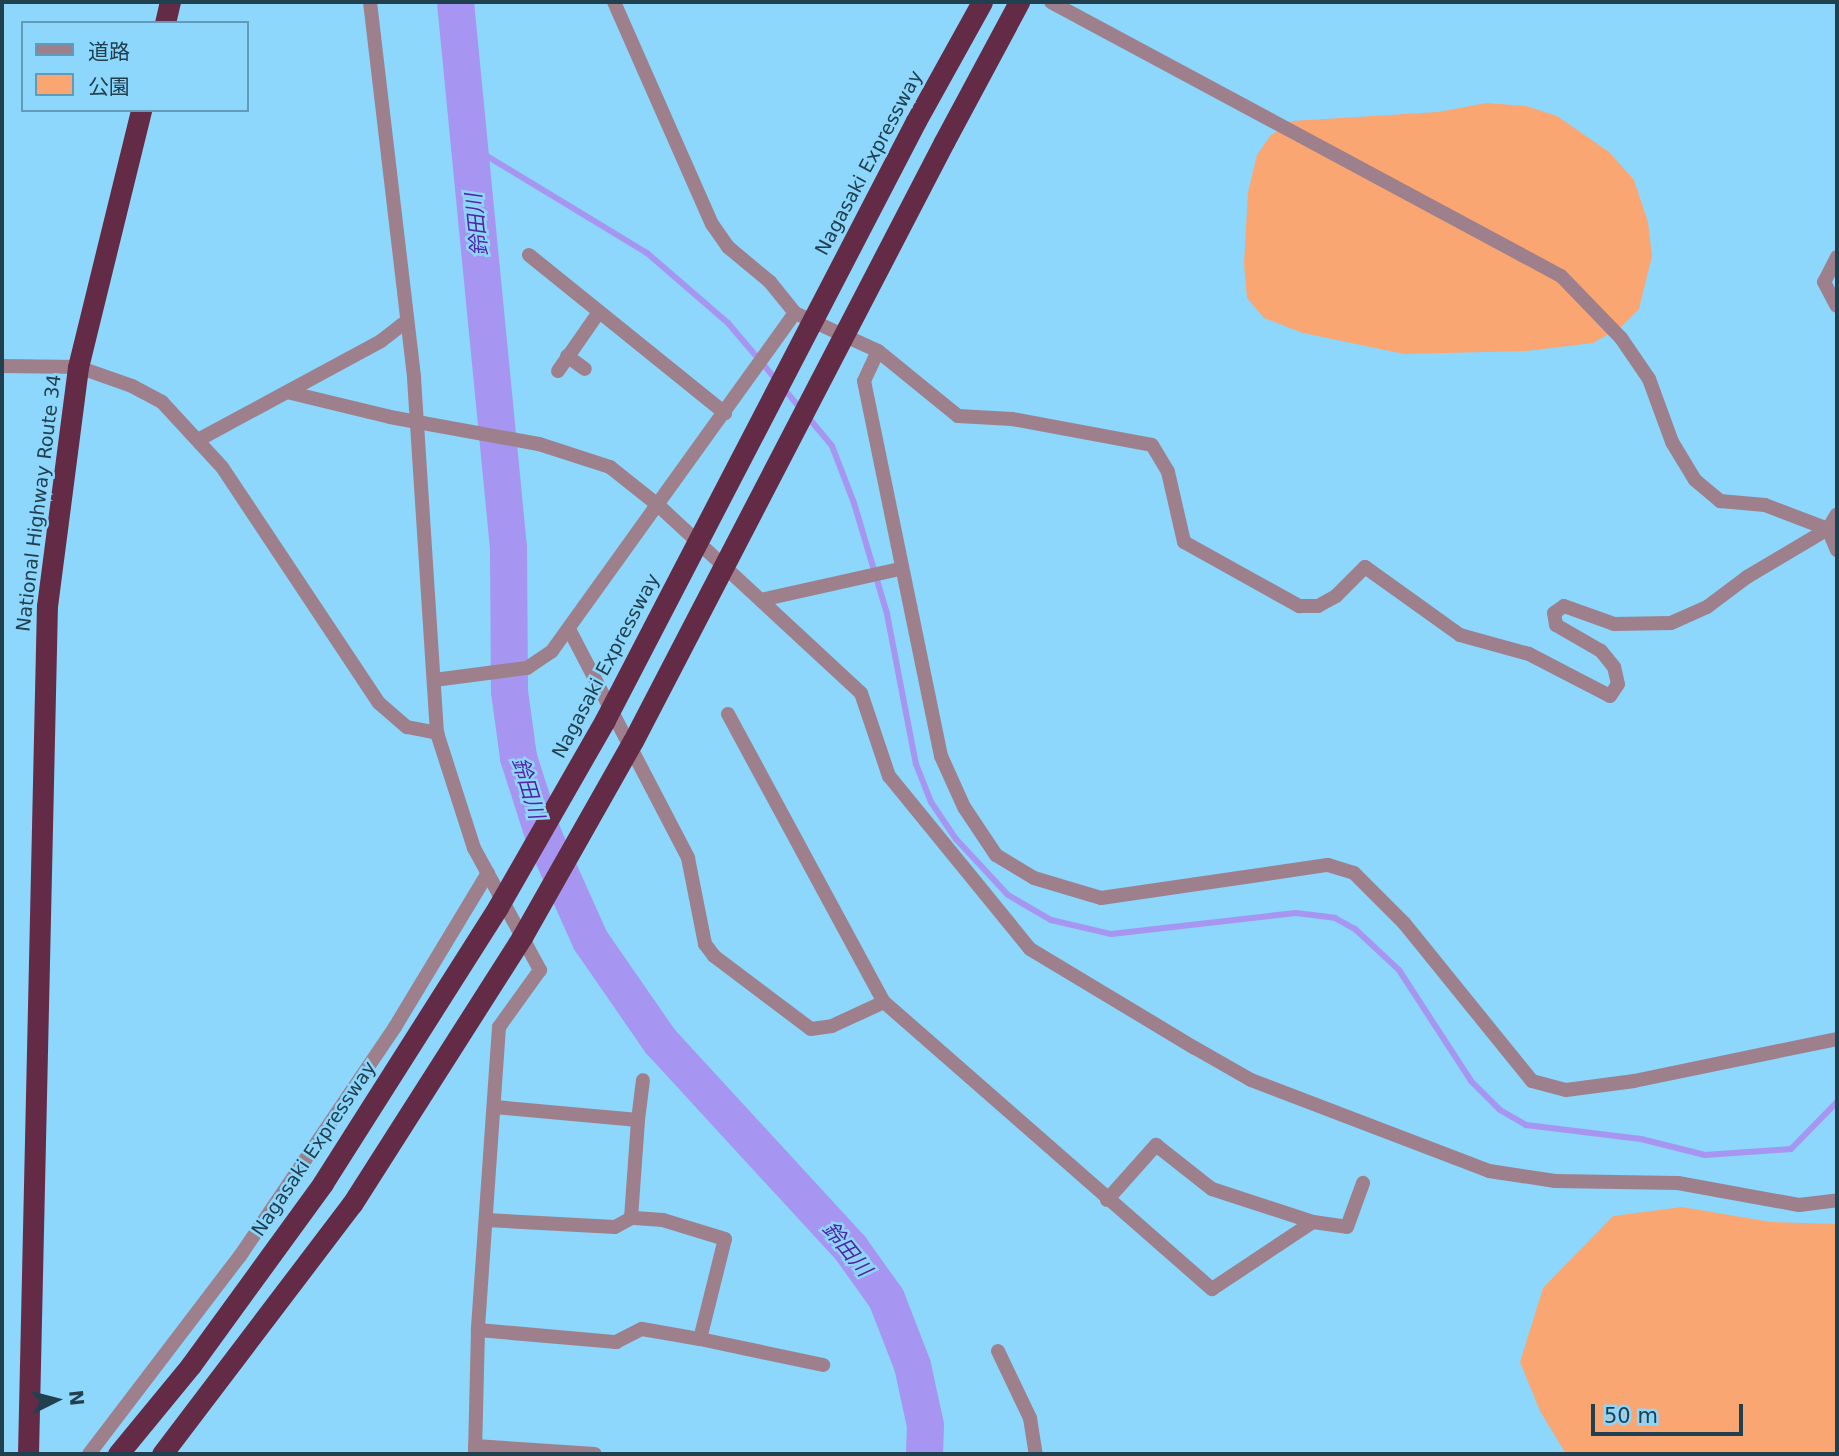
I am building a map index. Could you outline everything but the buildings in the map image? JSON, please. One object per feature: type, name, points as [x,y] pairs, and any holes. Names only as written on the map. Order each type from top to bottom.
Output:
[{"type":"highway","points":[[165,21],[170,2]]},
{"type":"highway","name":"Nagasaki Expressway","points":[[118,1454],[191,1365],[323,1183],[498,907],[611,707],[916,121],[982,2]]},
{"type":"highway","points":[[162,1454],[352,1204],[522,937],[633,741],[1019,2]]},
{"type":"highway","name":"National Highway Route 34","points":[[28,1454],[47,606],[78,368],[141,112]]},
{"type":"street","points":[[370,2],[407,321],[437,733],[474,848],[540,970],[499,1027],[478,1330],[475,1450],[595,1454]]},
{"type":"street","points":[[614,2],[712,224],[728,247],[770,282],[795,313],[878,351],[958,416],[1013,419],[1152,445],[1168,472],[1184,542],[1299,606],[1318,606],[1336,596],[1365,567],[1460,635],[1530,653],[1610,696],[1618,684],[1614,667],[1601,651],[1556,625],[1554,613],[1564,606],[1614,624],[1671,623],[1707,607],[1747,576],[1828,529],[1837,514]]},
{"type":"street","points":[[1051,2],[1561,276],[1621,338],[1649,379],[1672,442],[1695,480],[1720,501],[1765,505],[1828,529],[1837,550]]},
{"type":"street","points":[[529,255],[724,413]]},
{"type":"street","points":[[1837,257],[1824,282],[1837,306]]},
{"type":"street","points":[[558,371],[599,312]]},
{"type":"street","points":[[434,680],[527,668],[540,662],[570,631],[795,313]]},
{"type":"street","points":[[198,440],[381,341],[407,321]]},
{"type":"street","points":[[878,351],[864,381],[894,570],[941,756],[964,807],[996,855],[1034,878],[1101,898],[1328,865],[1354,873],[1404,923],[1532,1081],[1566,1090],[1634,1082],[1837,1039]]},
{"type":"street","points":[[567,356],[585,369]]},
{"type":"street","points":[[2,366],[78,368],[132,386],[162,402],[198,440],[288,561],[379,704],[407,727],[437,733]]},
{"type":"street","points":[[287,392],[390,417],[539,444],[610,467],[659,506],[861,693],[889,776],[1030,949],[1251,1080],[1489,1171],[1555,1181],[1678,1183],[1799,1205],[1837,1200]]},
{"type":"street","points":[[761,600],[894,570]]},
{"type":"street","points":[[570,631],[688,858],[705,944],[714,956],[811,1029],[832,1026],[884,1002]]},
{"type":"street","points":[[728,714],[884,1002],[1107,1200],[1212,1289],[1314,1222]]},
{"type":"street","points":[[89,1454],[247,1245],[396,1027],[488,873]]},
{"type":"street","points":[[631,1217],[643,1080]]},
{"type":"street","points":[[495,1107],[639,1120]]},
{"type":"street","points":[[1107,1200],[1156,1146],[1212,1189],[1314,1222],[1347,1227],[1363,1183]]},
{"type":"street","points":[[486,1220],[615,1227],[631,1217],[663,1220],[725,1239],[699,1339]]},
{"type":"street","points":[[478,1330],[616,1342],[642,1329],[823,1365]]},
{"type":"street","points":[[998,1351],[1030,1418],[1036,1454]]},
{"type":"green space","points":[[1486,103],[1526,106],[1557,116],[1609,152],[1634,180],[1648,222],[1652,256],[1639,309],[1621,327],[1593,343],[1526,351],[1404,354],[1303,333],[1264,318],[1247,298],[1244,264],[1248,192],[1257,155],[1270,136],[1292,121],[1438,112]]},
{"type":"green space","points":[[1682,1207],[1771,1222],[1837,1224],[1837,1454],[1566,1454],[1540,1411],[1520,1362],[1543,1288],[1613,1216]]},
{"type":"waterway","name":"鈴田川","points":[[455,2],[508,547],[509,691],[518,757],[543,835],[590,940],[660,1041],[851,1249],[886,1298],[912,1365],[925,1425],[924,1454]]},
{"type":"waterway","points":[[472,147],[647,253],[728,323],[800,408]]},
{"type":"waterway","points":[[807,416],[832,446],[854,503],[887,614],[916,764],[931,802],[956,839],[1008,895],[1051,920],[1111,934],[1296,913],[1335,918],[1355,929],[1399,970],[1471,1081],[1500,1110],[1526,1125],[1641,1139],[1705,1155],[1791,1149],[1837,1102]]}]
